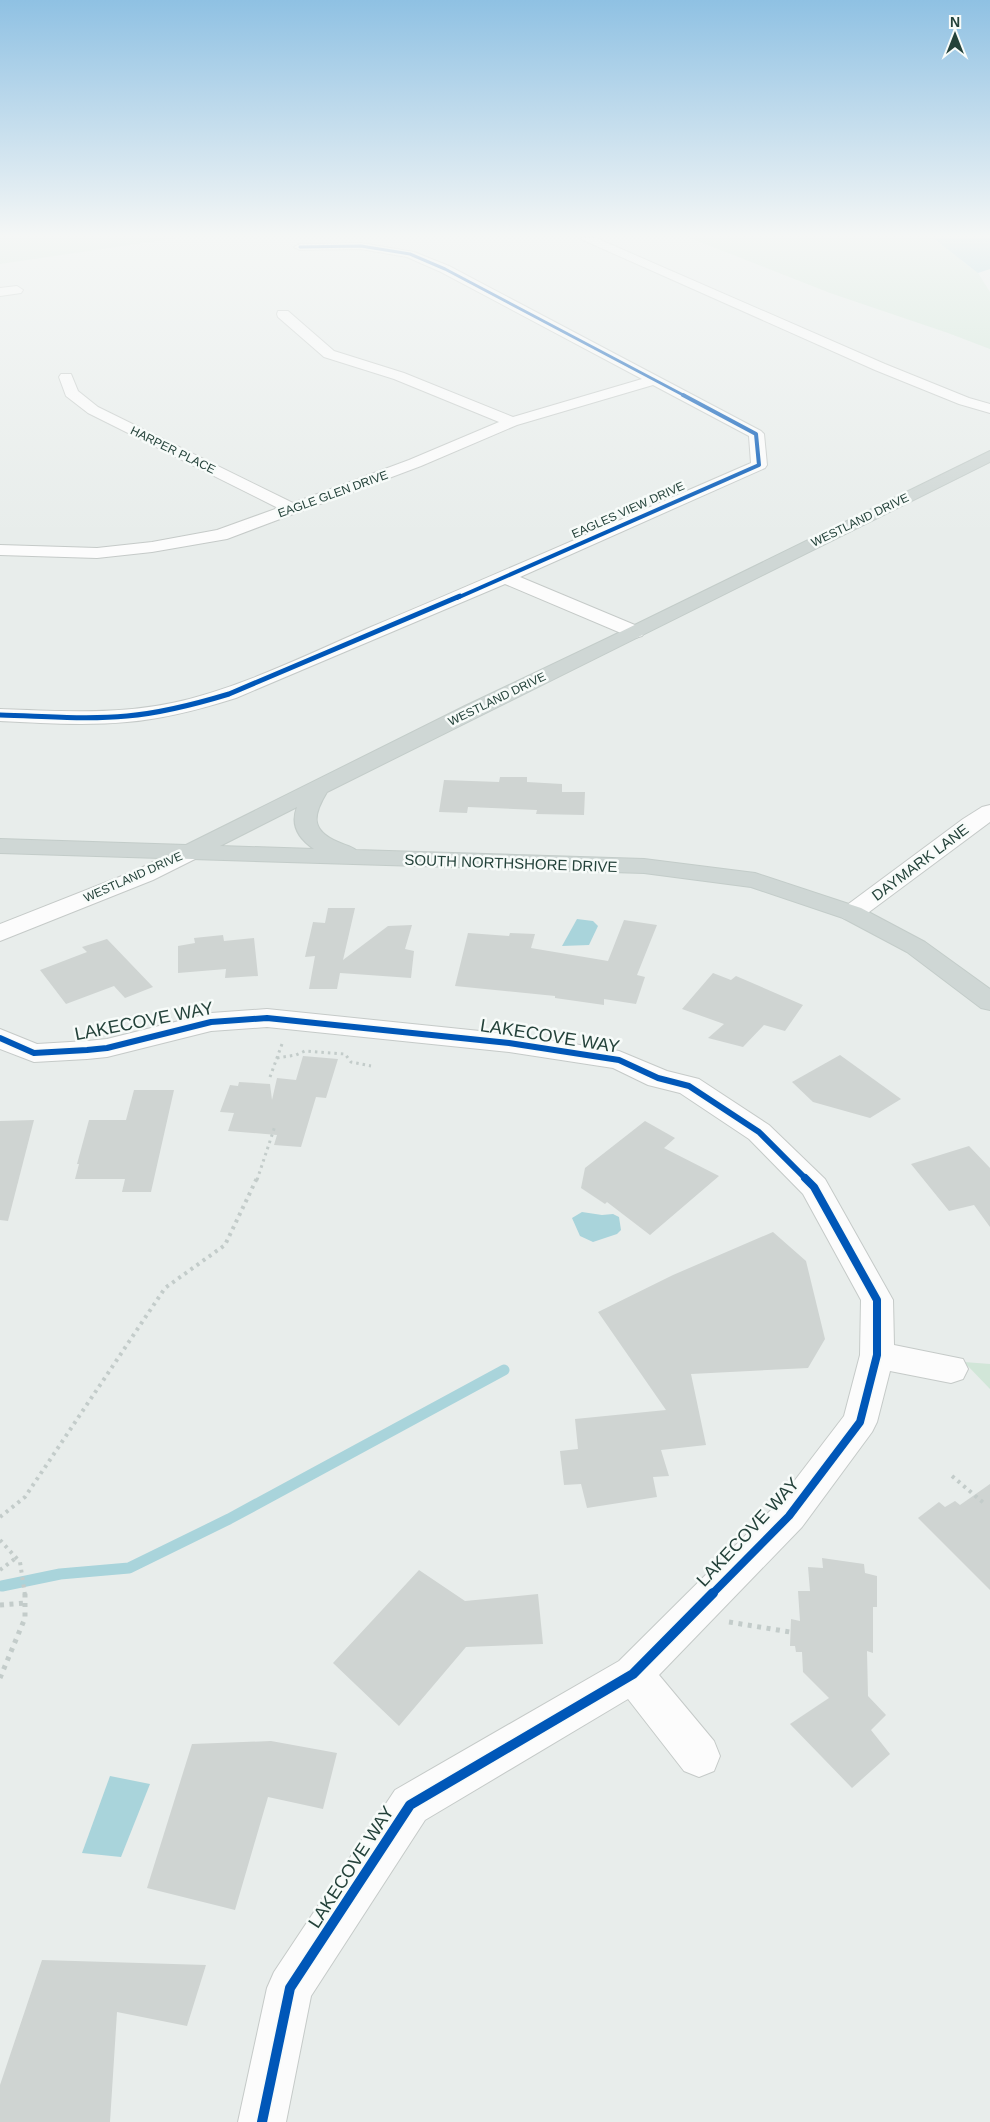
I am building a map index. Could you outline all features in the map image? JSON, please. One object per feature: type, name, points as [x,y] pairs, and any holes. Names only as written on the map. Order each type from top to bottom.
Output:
[{"type":"main road","name":"WESTLAND DRIVE","points":[[190,852],[472,710],[625,637],[990,456]]},
{"type":"main road","points":[[318,788],[304,811],[306,826],[310,834],[314,839],[342,852],[369,858]]},
{"type":"main road","name":"SOUTH NORTHSHORE DRIVE","points":[[0,846],[644,866],[755,880],[852,913],[916,947],[990,1002]]},
{"type":"street","points":[[309,337],[329,354],[399,376],[512,422]]},
{"type":"street","name":"EAGLES VIEW DRIVE","points":[[0,715],[112,717],[200,703],[258,683],[487,585],[759,465],[756,434],[574,337]]},
{"type":"street","points":[[812,337],[880,367],[990,410]]},
{"type":"street","name":"HARPER PLACE","points":[[66,377],[71,392],[93,410],[293,509]]},
{"type":"street","name":"EAGLE GLEN DRIVE","points":[[0,550],[42,553],[97,552],[160,545],[221,535],[414,463],[512,422],[656,380]]},
{"type":"street","points":[[504,577],[625,637]]},
{"type":"street","points":[[487,585],[625,637]]},
{"type":"street","name":"DAYMARK LANE","points":[[852,913],[984,823]]},
{"type":"street","name":"WESTLAND DRIVE","points":[[0,934],[145,875],[190,852]]},
{"type":"street","name":"LAKECOVE WAY","points":[[0,1038],[34,1053],[87,1050],[107,1048],[211,1022],[268,1018],[509,1043],[620,1060],[658,1078],[689,1086],[759,1132],[814,1187],[877,1300],[877,1355],[860,1422],[789,1516],[633,1674],[410,1805],[290,1988],[262,2122]]},
{"type":"street","points":[[877,1355],[951,1369]]},
{"type":"street","points":[[633,1674],[699,1756]]},
{"type":"path","points":[[270,1077],[291,1020]]},
{"type":"path","points":[[277,1058],[296,1055],[305,1051],[345,1054],[351,1062],[371,1066]]},
{"type":"path","points":[[0,1517],[25,1497],[165,1288],[225,1245],[261,1171],[275,1126]]},
{"type":"path","points":[[952,1476],[986,1504]]},
{"type":"path","points":[[0,1540],[18,1560],[26,1603],[25,1618],[0,1678]]},
{"type":"path","points":[[0,1570],[18,1560]]},
{"type":"path","points":[[0,1605],[26,1603]]},
{"type":"path","points":[[767,1628],[790,1632]]},
{"type":"green space","points":[[959,337],[990,337],[990,349]]},
{"type":"green space","points":[[964,1362],[990,1364],[990,1389]]},
{"type":"water","points":[[577,919],[593,921],[598,926],[589,945],[562,946]]},
{"type":"water","points":[[582,1212],[602,1215],[613,1214],[619,1217],[621,1230],[617,1234],[593,1242],[580,1236],[572,1218]]},
{"type":"water","points":[[110,1776],[150,1784],[121,1857],[82,1853]]},
{"type":"building","points":[[500,777],[527,777],[527,782],[562,784],[562,792],[585,792],[584,815],[536,814],[537,810],[468,807],[467,813],[439,812],[444,780],[499,782]]},
{"type":"building","points":[[328,908],[355,908],[343,960],[388,926],[412,925],[405,949],[414,951],[411,978],[340,973],[337,989],[309,989],[315,956],[305,957],[313,922],[325,923]]},
{"type":"building","points":[[624,920],[657,925],[637,975],[645,977],[636,1004],[604,999],[604,1005],[555,998],[555,996],[455,986],[468,933],[509,936],[510,933],[535,934],[531,948],[608,961]]},
{"type":"building","points":[[223,935],[224,941],[254,938],[258,976],[225,978],[226,969],[178,973],[178,946],[195,943],[194,938]]},
{"type":"building","points":[[107,939],[153,987],[125,998],[114,986],[66,1004],[40,970],[87,952],[82,947]]},
{"type":"building","points":[[713,973],[731,980],[736,976],[803,1005],[785,1031],[764,1025],[743,1047],[708,1038],[724,1024],[682,1009]]},
{"type":"building","points":[[840,1055],[901,1099],[870,1118],[813,1102],[792,1082]]},
{"type":"building","points":[[303,1056],[338,1059],[326,1098],[316,1097],[301,1147],[274,1145],[277,1135],[228,1131],[234,1113],[220,1112],[230,1085],[238,1086],[239,1082],[270,1084],[272,1100],[277,1078],[296,1080]]},
{"type":"building","points":[[134,1090],[174,1090],[151,1192],[122,1192],[125,1179],[75,1179],[79,1164],[77,1164],[89,1120],[126,1120]]},
{"type":"building","points":[[34,1120],[8,1221],[0,1220],[0,1121]]},
{"type":"building","points":[[645,1121],[675,1138],[664,1148],[719,1176],[650,1235],[607,1202],[605,1204],[581,1188],[585,1168]]},
{"type":"building","points":[[969,1146],[990,1168],[990,1227],[974,1205],[949,1211],[911,1164]]},
{"type":"building","points":[[773,1232],[806,1261],[825,1339],[808,1368],[691,1374],[706,1445],[661,1450],[669,1476],[653,1477],[657,1497],[587,1508],[581,1484],[564,1485],[560,1451],[578,1449],[575,1419],[666,1410],[598,1312],[673,1275]]},
{"type":"building","points":[[990,1484],[990,1590],[918,1518],[939,1502],[945,1507],[955,1501],[960,1505]]},
{"type":"building","points":[[822,1558],[864,1564],[865,1573],[877,1576],[877,1607],[873,1607],[873,1653],[867,1651],[868,1696],[886,1715],[871,1730],[890,1754],[852,1788],[790,1724],[829,1698],[803,1672],[802,1652],[796,1652],[795,1646],[790,1646],[791,1619],[800,1621],[798,1591],[810,1591],[808,1567],[823,1568]]},
{"type":"building","points":[[419,1570],[465,1601],[538,1594],[543,1644],[466,1647],[399,1726],[333,1663]]},
{"type":"building","points":[[271,1741],[337,1753],[323,1809],[268,1797],[235,1910],[147,1888],[192,1744]]},
{"type":"building","points":[[42,1960],[206,1965],[187,2026],[117,2012],[110,2122],[0,2122],[0,2085]]},
{"type":"waterway","points":[[2,1586],[60,1574],[129,1568],[229,1519],[504,1370]]},
{"type":"cycle path","points":[[0,715],[84,718],[127,716],[172,709],[229,694],[487,585],[759,465],[756,434],[573,337]]},
{"type":"cycle path","points":[[0,1038],[34,1053],[87,1050],[107,1048],[211,1022],[267,1018],[509,1043],[619,1060],[658,1078],[689,1086],[759,1132],[814,1187],[877,1300],[877,1355],[860,1422],[789,1516],[633,1674],[410,1805],[290,1988],[262,2122]]}]
